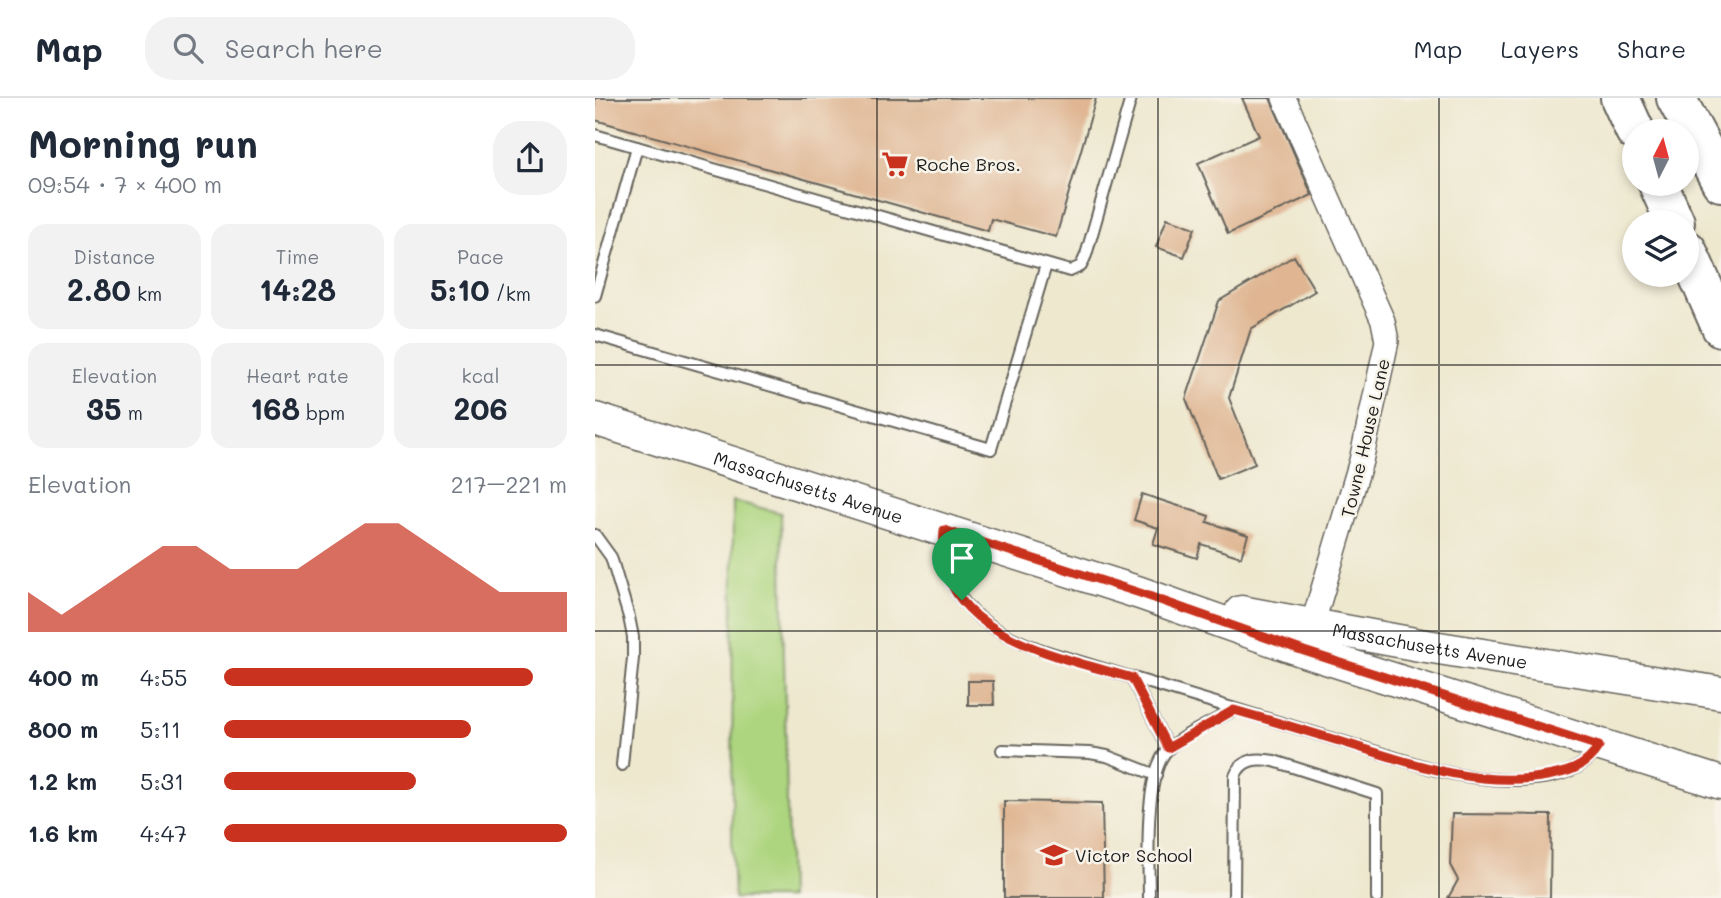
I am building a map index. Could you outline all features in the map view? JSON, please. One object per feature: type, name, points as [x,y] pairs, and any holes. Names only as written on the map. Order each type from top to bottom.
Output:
[{"type":"highway","points":[[1620,98],[1630,119]]},
{"type":"highway","points":[[1676,98],[1721,182]]},
{"type":"highway","points":[[1699,277],[1721,327]]},
{"type":"main road","name":"Massachusetts Avenue","points":[[600,417],[1140,593],[1295,648],[1721,783]]},
{"type":"main road","name":"Massachusetts Avenue","points":[[1140,593],[1312,626],[1721,693]]},
{"type":"street","name":"Towne House Lane","points":[[1285,98],[1383,321],[1387,341],[1361,461],[1312,626]]},
{"type":"lane","points":[[595,135],[1070,271],[1076,270],[1084,261],[1131,98]]},
{"type":"lane","points":[[595,296],[637,147]]},
{"type":"lane","points":[[595,334],[991,449],[1046,265]]},
{"type":"lane","points":[[944,530],[943,553],[950,581],[962,600],[986,622],[1027,645],[1436,770],[1486,780],[1536,778],[1573,771],[1585,764],[1599,746]]},
{"type":"lane","points":[[595,535],[611,557],[633,637],[621,765]]},
{"type":"lane","points":[[1132,678],[1168,748]]},
{"type":"lane","points":[[1149,898],[1149,822],[1156,775],[1168,748],[1234,710]]},
{"type":"lane","points":[[1002,750],[1090,752],[1156,775]]},
{"type":"lane","points":[[1234,898],[1235,776],[1240,765],[1259,759],[1274,761],[1377,794],[1377,898]]},
{"type":"green space","points":[[733,501],[781,513],[789,898],[734,898]]},
{"type":"building","points":[[595,98],[1096,98],[1056,237],[991,219],[988,231],[595,120]]},
{"type":"building","points":[[1242,98],[1270,98],[1312,195],[1228,234],[1198,163],[1259,136]]},
{"type":"building","points":[[1167,218],[1195,228],[1184,257],[1156,247]]},
{"type":"building","points":[[1294,256],[1315,291],[1251,329],[1229,398],[1255,464],[1218,479],[1186,399],[1219,301]]},
{"type":"building","points":[[1142,494],[1209,516],[1207,522],[1248,535],[1241,557],[1201,544],[1197,558],[1153,544],[1158,528],[1134,520]]},
{"type":"building","points":[[968,681],[993,681],[994,705],[968,705]]},
{"type":"building","name":"Victor School","points":[[1004,801],[1102,803],[1104,898],[1004,898]]},
{"type":"building","points":[[1452,814],[1551,815],[1550,898],[1448,898],[1458,880],[1450,865]]},
{"type":"place","name":"Roche Bros.","points":[[895,164]]},
{"type":"place","name":"Victor School","points":[[1054,855]]},
{"type":"route","points":[[944,530],[1140,593],[1304,651],[1599,746],[1585,764],[1573,771],[1536,778],[1486,780],[1436,770],[1234,710],[1168,748],[1132,678],[1027,645],[996,629],[962,600],[946,570],[943,553],[944,530]]}]
